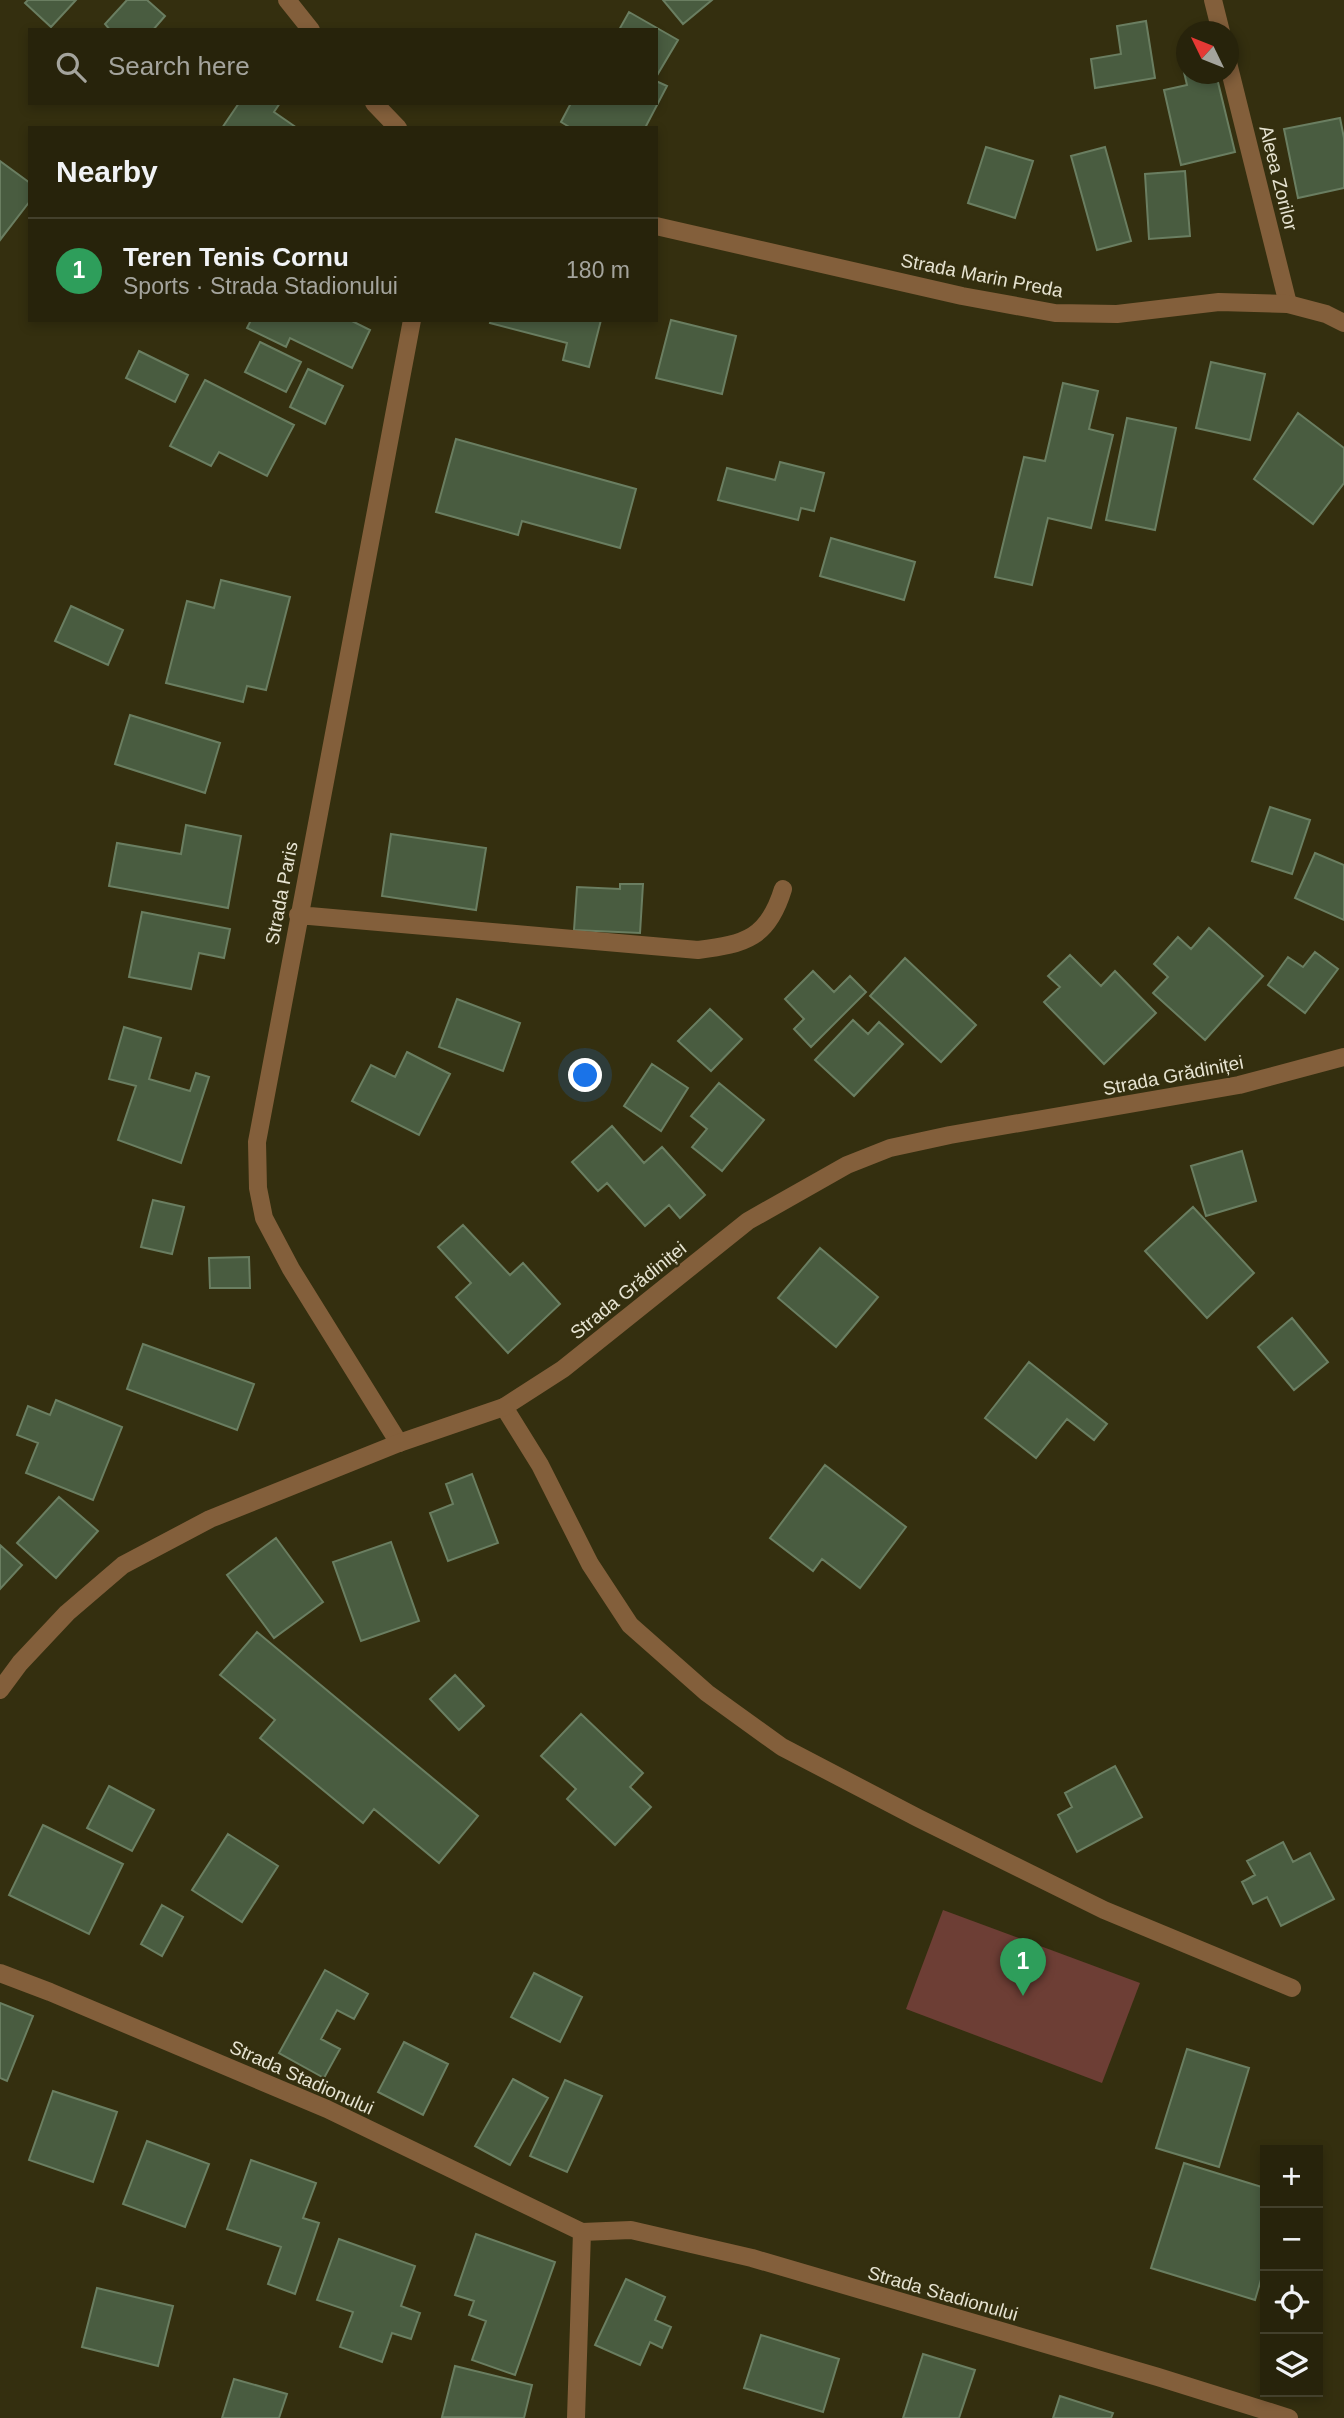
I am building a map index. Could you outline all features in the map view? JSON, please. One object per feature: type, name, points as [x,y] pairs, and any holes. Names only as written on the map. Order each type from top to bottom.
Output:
[{"type":"street","points":[[287,0],[309,28]]},
{"type":"street","points":[[1213,0],[1218,21]]},
{"type":"street","name":"Aleea Zorilor","points":[[1233,84],[1288,304]]},
{"type":"street","points":[[376,105],[396,126]]},
{"type":"street","name":"Strada Marin Preda","points":[[658,226],[962,296],[1055,313],[1117,314],[1219,302],[1288,304],[1326,314],[1344,323]]},
{"type":"street","name":"Strada Paris","points":[[399,1443],[291,1269],[264,1218],[258,1188],[257,1142],[412,322]]},
{"type":"street","points":[[299,915],[698,950],[735,946],[757,933],[776,913],[783,889]]},
{"type":"street","name":"Strada Grădiniței","points":[[0,1690],[20,1663],[67,1613],[123,1565],[210,1519],[399,1443],[504,1407],[563,1370],[748,1221],[847,1165],[890,1148],[950,1135],[1240,1085],[1344,1057]]},
{"type":"street","points":[[504,1407],[540,1465],[590,1564],[631,1625],[707,1693],[782,1747],[918,1818],[1104,1910],[1292,1988]]},
{"type":"street","name":"Strada Stadionului","points":[[0,1973],[327,2109],[582,2232],[631,2230],[752,2258],[1289,2418]]},
{"type":"street","points":[[576,2418],[582,2232]]},
{"type":"shaded area","points":[[943,1910],[1140,1983],[1102,2083],[906,2009]]},
{"type":"building","points":[[28,0],[76,0],[51,27],[25,3]]},
{"type":"building","points":[[127,0],[147,0],[165,16],[155,28],[108,28],[105,24]]},
{"type":"building","points":[[663,0],[712,0],[683,24]]},
{"type":"building","points":[[629,12],[657,28],[620,28]]},
{"type":"building","points":[[1146,21],[1155,78],[1095,88],[1091,59],[1121,54],[1117,26]]},
{"type":"building","points":[[658,29],[678,40],[658,74]]},
{"type":"building","points":[[658,82],[667,86],[658,103]]},
{"type":"building","points":[[1218,84],[1235,152],[1181,165],[1164,90],[1187,85]]},
{"type":"building","points":[[238,105],[279,105],[274,112],[294,126],[223,126]]},
{"type":"building","points":[[570,105],[657,105],[646,126],[568,126],[561,122]]},
{"type":"building","points":[[1340,118],[1344,138],[1344,188],[1298,198],[1284,129]]},
{"type":"building","points":[[986,147],[1033,161],[1015,218],[968,203]]},
{"type":"building","points":[[1105,147],[1131,241],[1097,250],[1071,156]]},
{"type":"building","points":[[0,161],[28,182],[28,204],[0,240]]},
{"type":"building","points":[[1185,171],[1190,236],[1149,239],[1145,174]]},
{"type":"building","points":[[671,320],[736,336],[722,394],[656,378]]},
{"type":"building","points":[[250,322],[354,322],[370,330],[352,368],[290,338],[286,347],[247,328]]},
{"type":"building","points":[[600,322],[589,367],[563,360],[567,343],[490,323]]},
{"type":"building","points":[[260,342],[301,362],[286,392],[245,372]]},
{"type":"building","points":[[139,351],[188,375],[175,402],[126,378]]},
{"type":"building","points":[[1211,362],[1265,374],[1250,440],[1196,428]]},
{"type":"building","points":[[308,369],[343,386],[325,424],[290,407]]},
{"type":"building","points":[[205,380],[294,425],[267,476],[219,452],[211,466],[170,446]]},
{"type":"building","points":[[1063,383],[1098,391],[1089,429],[1113,435],[1091,528],[1048,518],[1032,585],[995,577],[1024,457],[1045,461]]},
{"type":"building","points":[[1298,413],[1344,448],[1344,483],[1313,524],[1254,479]]},
{"type":"building","points":[[1127,418],[1176,428],[1155,530],[1106,520]]},
{"type":"building","points":[[456,439],[636,489],[620,548],[522,521],[518,535],[436,512]]},
{"type":"building","points":[[780,462],[824,473],[814,511],[801,508],[798,520],[718,500],[727,468],[775,480]]},
{"type":"building","points":[[831,538],[915,562],[904,600],[820,576]]},
{"type":"building","points":[[221,580],[290,597],[266,690],[247,686],[243,702],[166,683],[187,601],[214,608]]},
{"type":"building","points":[[71,606],[123,630],[108,665],[55,641]]},
{"type":"building","points":[[130,715],[220,743],[205,793],[115,764]]},
{"type":"building","points":[[1270,807],[1310,820],[1292,874],[1252,861]]},
{"type":"building","points":[[186,825],[241,836],[228,908],[109,886],[117,843],[181,854]]},
{"type":"building","points":[[391,834],[486,848],[476,910],[382,896]]},
{"type":"building","points":[[1315,853],[1344,865],[1344,920],[1295,898]]},
{"type":"building","points":[[620,884],[643,884],[640,933],[574,930],[577,887],[620,889]]},
{"type":"building","points":[[142,912],[230,929],[224,958],[199,953],[191,989],[129,977]]},
{"type":"building","points":[[1209,928],[1263,976],[1205,1040],[1153,993],[1168,977],[1154,964],[1178,937],[1191,949]]},
{"type":"building","points":[[1315,952],[1338,969],[1305,1013],[1268,985],[1288,957],[1303,967]]},
{"type":"building","points":[[1070,955],[1101,986],[1115,971],[1156,1013],[1104,1064],[1044,1002],[1060,987],[1048,976]]},
{"type":"building","points":[[905,958],[976,1025],[941,1062],[870,996]]},
{"type":"building","points":[[813,971],[834,992],[850,976],[866,992],[811,1047],[794,1029],[804,1019],[785,999]]},
{"type":"building","points":[[457,999],[520,1023],[503,1071],[439,1047]]},
{"type":"building","points":[[710,1009],[742,1039],[711,1071],[678,1041]]},
{"type":"building","points":[[853,1020],[868,1034],[879,1022],[903,1044],[854,1096],[815,1060]]},
{"type":"building","points":[[124,1027],[161,1038],[149,1079],[190,1091],[196,1073],[209,1077],[181,1163],[118,1140],[136,1086],[109,1079]]},
{"type":"building","points":[[407,1052],[450,1074],[419,1135],[352,1101],[371,1065],[395,1077]]},
{"type":"building","points":[[652,1064],[688,1088],[661,1131],[624,1106]]},
{"type":"building","points":[[719,1083],[764,1120],[722,1171],[692,1147],[707,1129],[691,1116]]},
{"type":"building","points":[[612,1126],[644,1163],[662,1147],[705,1195],[680,1218],[669,1205],[645,1226],[607,1183],[598,1191],[572,1162]]},
{"type":"building","points":[[1242,1151],[1256,1201],[1206,1216],[1191,1166]]},
{"type":"building","points":[[153,1200],[184,1207],[172,1254],[141,1247]]},
{"type":"building","points":[[1193,1207],[1254,1273],[1207,1318],[1145,1251]]},
{"type":"building","points":[[463,1225],[510,1275],[523,1263],[560,1304],[508,1353],[456,1297],[471,1283],[438,1247]]},
{"type":"building","points":[[820,1248],[878,1297],[836,1347],[778,1298]]},
{"type":"building","points":[[249,1257],[250,1288],[210,1288],[209,1258]]},
{"type":"building","points":[[1292,1318],[1328,1362],[1294,1390],[1258,1347]]},
{"type":"building","points":[[143,1344],[254,1384],[237,1430],[127,1389]]},
{"type":"building","points":[[1029,1362],[1107,1424],[1094,1440],[1067,1419],[1036,1458],[985,1418]]},
{"type":"building","points":[[56,1400],[122,1427],[93,1500],[26,1473],[38,1443],[17,1435],[28,1406],[50,1415]]},
{"type":"building","points":[[825,1465],[906,1527],[860,1588],[822,1559],[813,1571],[770,1538]]},
{"type":"building","points":[[472,1474],[498,1543],[448,1561],[430,1513],[453,1504],[446,1484]]},
{"type":"building","points":[[59,1497],[98,1531],[56,1578],[17,1543]]},
{"type":"building","points":[[276,1538],[323,1602],[274,1638],[227,1575]]},
{"type":"building","points":[[391,1542],[419,1621],[361,1641],[333,1562]]},
{"type":"building","points":[[0,1545],[22,1565],[0,1589]]},
{"type":"building","points":[[257,1632],[478,1816],[439,1863],[374,1809],[363,1823],[260,1738],[275,1720],[220,1675]]},
{"type":"building","points":[[455,1675],[484,1706],[459,1730],[430,1699]]},
{"type":"building","points":[[581,1714],[643,1773],[630,1787],[651,1807],[615,1845],[567,1799],[576,1789],[541,1756]]},
{"type":"building","points":[[1115,1766],[1142,1817],[1077,1852],[1058,1815],[1072,1807],[1065,1793]]},
{"type":"building","points":[[109,1786],[154,1810],[132,1851],[87,1828]]},
{"type":"building","points":[[43,1825],[123,1864],[89,1934],[9,1895]]},
{"type":"building","points":[[228,1834],[278,1866],[242,1922],[192,1890]]},
{"type":"building","points":[[1283,1842],[1293,1862],[1310,1853],[1334,1899],[1281,1926],[1267,1897],[1253,1904],[1242,1882],[1255,1875],[1247,1861]]},
{"type":"building","points":[[162,1905],[183,1917],[162,1956],[141,1944]]},
{"type":"building","points":[[325,1970],[368,1994],[354,2019],[337,2010],[321,2039],[340,2049],[324,2078],[279,2053]]},
{"type":"building","points":[[534,1973],[582,1997],[560,2042],[511,2017]]},
{"type":"building","points":[[0,2003],[33,2016],[7,2081],[0,2078]]},
{"type":"building","points":[[404,2042],[448,2064],[423,2115],[378,2092]]},
{"type":"building","points":[[1187,2049],[1249,2068],[1219,2167],[1156,2148]]},
{"type":"building","points":[[513,2079],[548,2098],[510,2165],[475,2146]]},
{"type":"building","points":[[565,2080],[602,2096],[567,2172],[530,2156]]},
{"type":"building","points":[[53,2091],[117,2112],[93,2182],[29,2160]]},
{"type":"building","points":[[147,2141],[209,2164],[185,2227],[123,2204]]},
{"type":"building","points":[[251,2160],[316,2183],[303,2218],[319,2223],[295,2294],[268,2284],[281,2247],[227,2229]]},
{"type":"building","points":[[1184,2163],[1260,2186],[1260,2283],[1255,2300],[1151,2268]]},
{"type":"building","points":[[476,2234],[555,2262],[515,2375],[472,2360],[486,2321],[469,2315],[474,2301],[455,2295]]},
{"type":"building","points":[[339,2239],[415,2266],[401,2306],[420,2313],[411,2339],[392,2333],[382,2362],[340,2347],[353,2312],[317,2300]]},
{"type":"building","points":[[626,2279],[665,2297],[655,2320],[671,2327],[662,2348],[650,2342],[640,2365],[595,2345]]},
{"type":"building","points":[[97,2288],[173,2306],[158,2366],[82,2347]]},
{"type":"building","points":[[761,2335],[839,2359],[823,2412],[744,2388]]},
{"type":"building","points":[[923,2354],[975,2370],[959,2418],[903,2418]]},
{"type":"building","points":[[455,2366],[532,2385],[524,2418],[442,2417]]},
{"type":"building","points":[[234,2379],[287,2394],[279,2418],[222,2418]]},
{"type":"building","points":[[1060,2396],[1113,2413],[1111,2418],[1053,2418]]},
{"type":"place","name":"Teren Tenis Cornu","points":[[1023,1996]]}]
